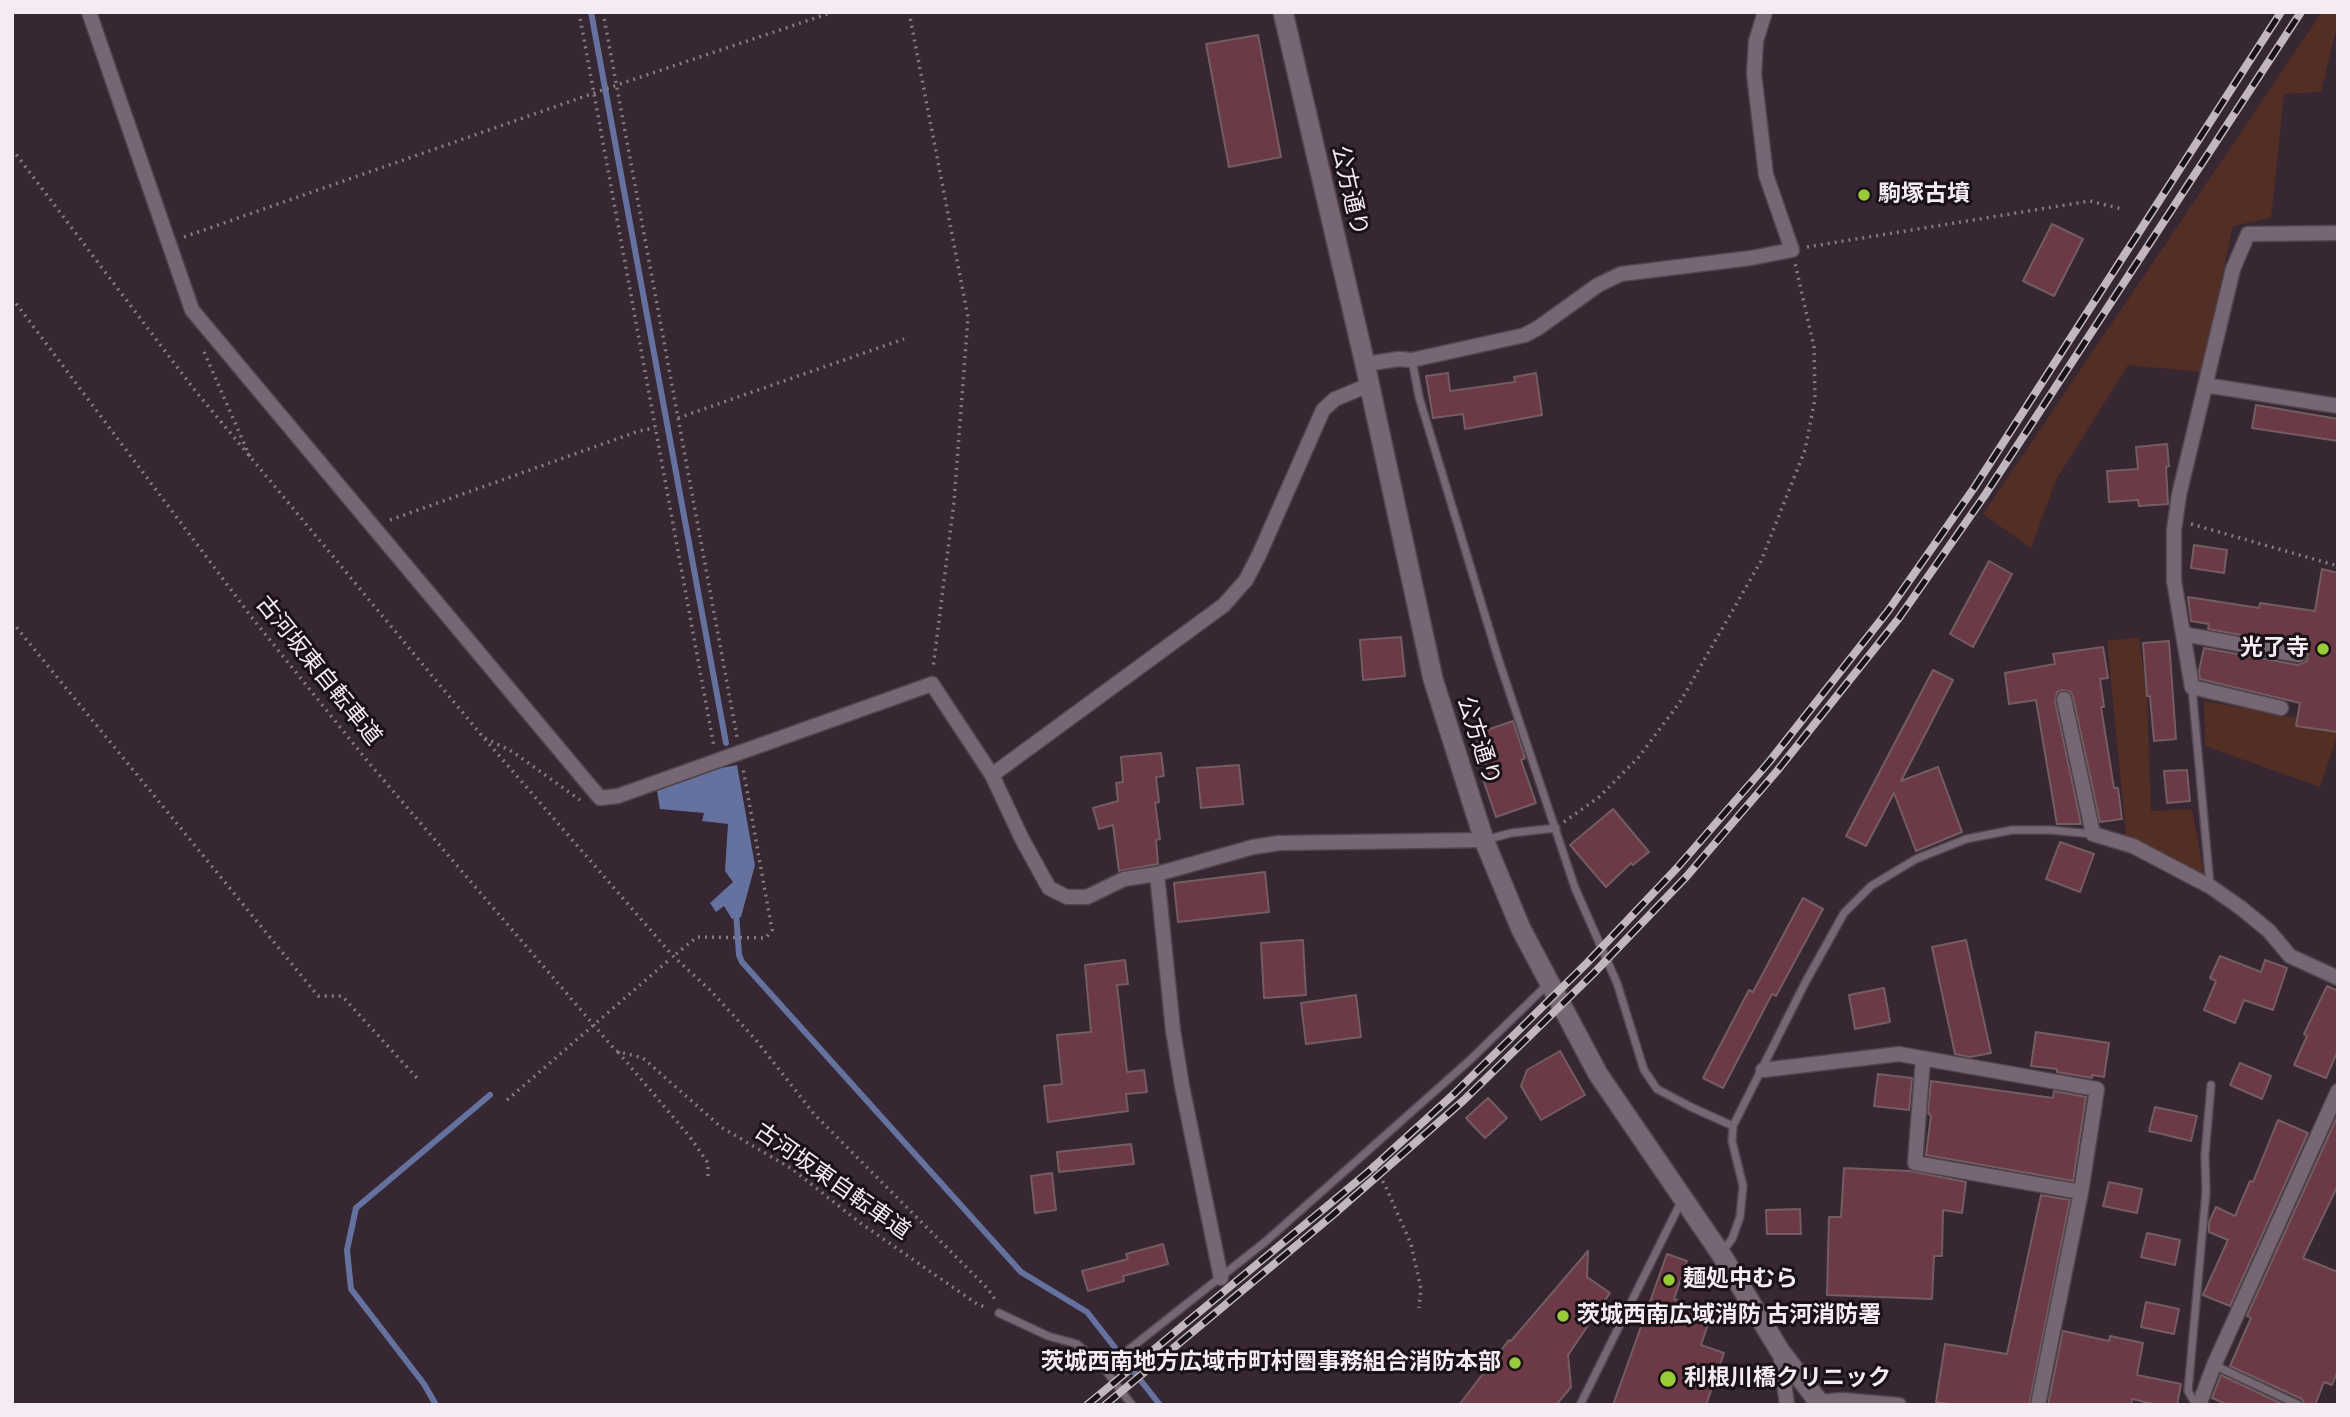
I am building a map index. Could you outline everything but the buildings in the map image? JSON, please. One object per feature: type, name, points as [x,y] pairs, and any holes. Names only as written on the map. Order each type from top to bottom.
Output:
[{"type":"street","points":[[89,12],[192,310],[600,798],[618,796],[932,684],[992,775],[1049,888],[1068,897],[1087,897],[1124,879],[1157,874],[1253,847],[1279,844],[1484,840]]},
{"type":"street","name":"公方通り","points":[[1283,12],[1365,364],[1433,680],[1484,840],[1521,929],[1598,1074],[1721,1254],[1780,1351],[1820,1403]]},
{"type":"street","points":[[1365,364],[1412,360],[1525,335],[1598,285],[1621,274],[1751,258],[1792,250],[1766,175],[1755,86],[1756,41],[1765,12]]},
{"type":"street","points":[[2281,709],[2192,687],[2174,581],[2175,519],[2233,269],[2248,234],[2338,233]]},
{"type":"street","points":[[992,775],[1224,605],[1246,580],[1259,555],[1323,410],[1335,399],[1369,385]]},
{"type":"street","points":[[2205,385],[2338,406]]},
{"type":"street","points":[[2183,634],[2299,655]]},
{"type":"street","points":[[2064,699],[2093,834],[2133,846],[2211,887],[2269,931],[2290,956],[2338,978]]},
{"type":"street","points":[[1157,874],[1173,1030],[1221,1278]]},
{"type":"street","points":[[1763,1070],[1899,1054],[2097,1089],[2081,1192],[2038,1405]]},
{"type":"street","points":[[1923,1059],[1915,1163],[2081,1192]]},
{"type":"street","points":[[2198,1405],[2338,1091]]},
{"type":"street","points":[[1780,1351],[1787,1405]]},
{"type":"street","points":[[1820,1403],[1843,1400],[1899,1405]]},
{"type":"lane","points":[[1412,360],[1419,397],[1498,658],[1575,888],[1617,983],[1644,1070],[1657,1089],[1733,1126]]},
{"type":"lane","points":[[2192,687],[2211,887]]},
{"type":"lane","points":[[1484,840],[1511,832],[1556,828]]},
{"type":"lane","points":[[1721,1254],[1732,1239],[1740,1217],[1743,1186],[1732,1141],[1733,1126],[1805,983],[1844,913],[1871,886],[1916,859],[1966,839],[2012,830],[2093,834]]},
{"type":"lane","points":[[1106,1365],[1221,1278],[1367,1153],[1550,983]]},
{"type":"lane","points":[[2198,1405],[2188,1391],[2206,1192],[2205,1156],[2211,1084]]},
{"type":"lane","points":[[1580,1405],[1682,1199]]},
{"type":"lane","points":[[999,1313],[1048,1336],[1077,1344],[1106,1365],[1132,1405]]},
{"type":"lane","points":[[2214,1365],[2299,1405]]},
{"type":"path","points":[[579,12],[596,92],[716,760]]},
{"type":"path","points":[[603,12],[614,86],[772,930],[766,938],[697,937],[676,954]]},
{"type":"path","points":[[169,243],[596,92],[833,12]]},
{"type":"path","points":[[909,12],[968,317],[954,502],[932,684]]},
{"type":"path","points":[[12,149],[251,461],[482,737],[673,957],[711,991],[756,1040],[814,1114],[988,1289],[999,1306],[999,1313]]},
{"type":"path","points":[[1556,828],[1599,797],[1645,749],[1680,702],[1761,561],[1805,450],[1815,399],[1814,347],[1792,250],[2065,204],[2090,201],[2122,209]]},
{"type":"path","name":"古河坂東自転車道","points":[[12,298],[269,639],[369,763],[702,1154],[708,1163],[708,1178]]},
{"type":"path","points":[[678,419],[904,338]]},
{"type":"path","points":[[202,349],[251,461]]},
{"type":"path","points":[[374,526],[639,431],[655,428]]},
{"type":"path","points":[[2175,519],[2338,566]]},
{"type":"path","points":[[12,622],[318,996],[342,996],[417,1078]]},
{"type":"path","points":[[482,737],[513,751],[578,800],[600,798]]},
{"type":"path","points":[[507,1100],[670,959]]},
{"type":"path","name":"古河坂東自転車道","points":[[616,1051],[643,1058],[721,1127],[792,1169],[859,1222],[977,1304],[999,1313]]},
{"type":"path","points":[[1367,1153],[1385,1185],[1411,1244],[1421,1289],[1419,1308]]},
{"type":"shaded area","points":[[2322,12],[2338,12],[2338,22],[2321,92],[2284,94],[2271,218],[2233,226],[2201,372],[2128,365],[2056,480],[2031,548],[1983,514]]},
{"type":"shaded area","points":[[2338,611],[2338,733],[2320,787],[2205,746],[2204,701],[2303,719]]},
{"type":"shaded area","points":[[2139,637],[2147,696],[2151,811],[2192,809],[2204,875],[2126,835],[2107,641]]},
{"type":"water","points":[[737,765],[755,865],[741,917],[732,919],[724,906],[716,912],[710,903],[733,882],[725,871],[728,824],[702,821],[704,813],[660,809],[657,791]]},
{"type":"waterway","points":[[591,12],[726,743]]},
{"type":"waterway","points":[[736,912],[739,955],[742,962],[1021,1272],[1087,1312],[1160,1405]]},
{"type":"waterway","points":[[436,1405],[424,1384],[351,1289],[347,1250],[356,1208],[490,1095]]},
{"type":"railway","points":[[1087,1405],[1367,1173],[1455,1093],[1587,963],[1677,868],[1769,762],[1888,611],[1974,488],[2281,12]]},
{"type":"railway","points":[[1105,1405],[1333,1215],[1464,1100],[1594,973],[1687,876],[1777,771],[1899,618],[1985,495],[2301,12]]},
{"type":"place","name":"駒塚古墳","points":[[1864,195]]},
{"type":"place","name":"光了寺","points":[[2323,649]]},
{"type":"place","name":"麺処中むら","points":[[1669,1280]]},
{"type":"place","name":"茨城西南広域消防 古河消防署","points":[[1563,1316]]},
{"type":"place","name":"茨城西南地方広域市町村圏事務組合消防本部","points":[[1515,1363]]},
{"type":"place","name":"利根川橋クリニック","points":[[1668,1379]]}]
